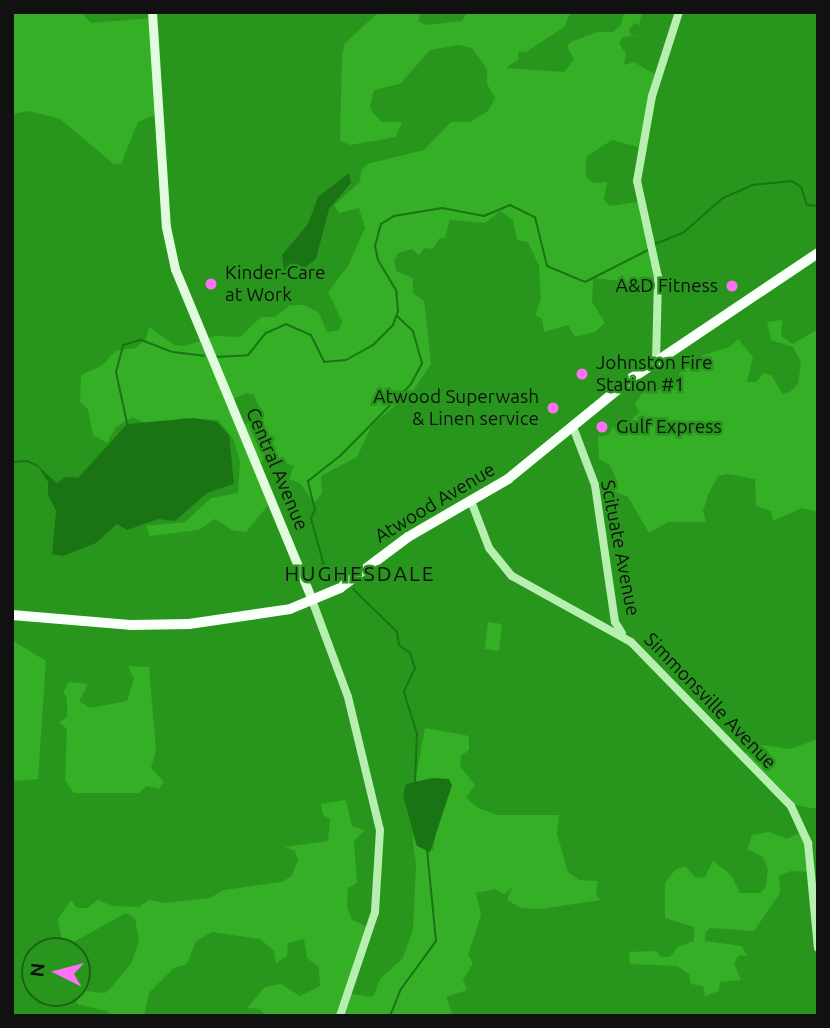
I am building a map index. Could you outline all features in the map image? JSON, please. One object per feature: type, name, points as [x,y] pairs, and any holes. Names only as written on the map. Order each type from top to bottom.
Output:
[{"type":"main road","name":"Central Avenue","points":[[152,12],[166,228],[174,268],[312,600]]},
{"type":"main road","name":"Atwood Avenue","points":[[12,615],[174,625],[270,613],[312,600],[351,582],[408,537],[508,479],[656,361],[818,253]]},
{"type":"street","points":[[656,361],[658,277],[637,181],[652,96],[679,12]]},
{"type":"street","name":"Scituate Avenue","points":[[573,426],[595,485],[615,622],[623,636]]},
{"type":"street","name":"Simmonsville Avenue","points":[[471,501],[489,548],[512,576],[623,636],[777,790],[799,818],[810,857],[818,948]]},
{"type":"street","name":"Central Avenue","points":[[312,600],[348,697],[380,830],[375,912],[340,1016]]},
{"type":"shaded area","points":[[12,12],[81,12],[91,23],[152,18],[159,113],[138,122],[121,164],[114,164],[60,119],[29,111],[12,114]]},
{"type":"shaded area","points":[[379,12],[422,12],[418,21],[426,25],[462,21],[467,12],[571,12],[564,27],[526,52],[518,52],[519,59],[506,68],[564,72],[574,60],[567,46],[571,42],[597,32],[613,32],[621,25],[624,12],[642,12],[639,25],[635,23],[629,29],[631,35],[639,35],[623,37],[619,43],[626,54],[624,65],[634,62],[658,76],[642,148],[612,140],[586,157],[586,176],[593,183],[607,182],[604,199],[609,206],[638,202],[656,281],[624,286],[622,281],[593,278],[592,302],[605,323],[595,332],[575,337],[568,325],[544,332],[542,319],[535,315],[541,300],[539,266],[528,242],[517,240],[513,220],[500,211],[485,223],[450,220],[445,238],[440,238],[433,249],[424,248],[419,255],[412,249],[398,253],[394,260],[396,271],[413,278],[413,293],[424,301],[431,364],[413,391],[372,425],[357,457],[321,476],[322,493],[317,500],[313,502],[301,484],[289,479],[294,466],[273,459],[256,463],[269,504],[246,532],[232,530],[215,519],[199,530],[150,536],[146,526],[185,522],[211,498],[238,493],[240,462],[234,440],[218,420],[184,418],[150,426],[133,417],[116,427],[107,443],[93,435],[88,409],[80,402],[81,375],[103,365],[115,351],[135,348],[146,339],[149,327],[174,345],[185,346],[215,336],[240,337],[261,317],[275,317],[290,305],[304,305],[319,313],[327,332],[339,330],[342,321],[328,292],[348,266],[365,228],[359,208],[339,213],[334,205],[360,182],[361,171],[367,164],[424,150],[451,122],[470,122],[488,111],[495,98],[487,84],[487,69],[472,48],[458,45],[430,50],[400,84],[374,90],[370,107],[374,114],[382,122],[402,122],[396,137],[350,145],[340,141],[342,55],[345,43]],"holes":[[[247,393],[254,395],[261,412],[259,418],[240,426],[229,401]]]},
{"type":"shaded area","points":[[349,173],[351,183],[329,209],[316,259],[304,268],[284,270],[282,255],[308,224],[318,197]]},
{"type":"shaded area","points":[[782,320],[781,336],[793,344],[818,329],[818,512],[802,508],[773,521],[771,511],[756,506],[755,479],[727,474],[718,476],[708,495],[703,511],[706,522],[668,522],[649,533],[628,497],[613,491],[618,484],[610,465],[599,459],[598,437],[614,427],[624,429],[639,412],[635,404],[642,393],[677,386],[680,370],[696,365],[703,355],[730,347],[738,339],[753,357],[747,382],[756,382],[764,373],[771,375],[783,394],[790,392],[798,384],[801,362],[793,347],[771,340],[767,322]]},
{"type":"shaded area","points":[[194,418],[217,422],[229,435],[234,484],[207,493],[175,521],[158,519],[127,530],[117,524],[96,543],[63,556],[52,554],[56,511],[48,495],[48,482],[37,465],[57,483],[65,477],[78,478],[127,424]]},
{"type":"shaded area","points":[[488,622],[502,624],[499,651],[485,649]]},
{"type":"shaded area","points":[[12,640],[46,661],[38,779],[12,781]]},
{"type":"shaded area","points":[[128,666],[149,667],[156,750],[151,768],[164,782],[159,789],[147,786],[139,793],[74,793],[65,780],[67,729],[59,722],[67,717],[67,698],[63,692],[69,682],[88,684],[79,701],[90,708],[127,701],[134,679]]},
{"type":"shaded area","points":[[425,728],[469,736],[469,750],[461,756],[460,766],[475,785],[466,798],[478,808],[498,815],[559,815],[557,834],[568,872],[579,880],[598,881],[596,895],[601,900],[540,909],[521,908],[507,900],[512,888],[504,894],[495,889],[476,893],[481,915],[468,955],[473,963],[463,980],[467,990],[446,997],[453,1016],[266,1016],[260,1009],[247,1008],[265,987],[281,984],[300,996],[320,986],[319,967],[307,958],[304,939],[288,943],[287,956],[276,963],[274,951],[260,939],[212,932],[196,941],[187,964],[174,968],[149,993],[144,1016],[110,1016],[107,1011],[90,1007],[91,992],[105,993],[131,964],[139,941],[135,918],[126,913],[83,937],[61,937],[58,919],[71,900],[77,908],[87,908],[98,900],[113,906],[139,907],[149,900],[165,903],[210,898],[224,890],[281,882],[291,877],[298,860],[295,851],[285,847],[328,841],[330,819],[323,815],[321,804],[346,800],[352,826],[365,830],[354,841],[357,883],[348,888],[347,907],[352,920],[371,928],[351,994],[373,997],[380,979],[403,958],[413,929],[416,865],[412,834],[417,846],[433,850],[439,815],[451,788],[449,779],[415,782]]},
{"type":"shaded area","points":[[818,739],[818,809],[789,804],[743,756],[754,744],[790,749]]},
{"type":"shaded area","points":[[432,778],[449,779],[452,785],[430,852],[417,846],[403,795],[406,784]]},
{"type":"shaded area","points":[[804,831],[811,872],[791,871],[779,876],[780,893],[754,931],[710,928],[705,933],[705,941],[742,946],[747,956],[739,955],[734,963],[741,980],[720,982],[719,991],[705,996],[703,986],[691,984],[689,974],[677,966],[630,964],[629,952],[656,951],[661,957],[670,957],[678,947],[694,941],[694,927],[665,918],[665,883],[675,870],[685,866],[696,878],[705,877],[713,861],[731,875],[740,893],[760,893],[766,887],[768,869],[763,857],[747,849],[752,835],[769,832],[787,839]]},
{"type":"waterway","points":[[655,244],[684,232],[723,198],[752,185],[792,181],[801,187],[807,205],[818,206]]},
{"type":"waterway","points":[[215,357],[248,355],[266,333],[286,324],[311,335],[324,362],[346,360],[373,345],[393,325],[398,311],[396,290],[378,260],[375,246],[381,224],[394,216],[442,208],[484,216],[510,205],[535,217],[547,266],[585,282],[648,250]]},
{"type":"waterway","points":[[340,578],[324,566],[311,518],[315,510],[308,481],[340,456],[411,384],[422,363],[413,331],[397,316]]},
{"type":"waterway","points":[[127,423],[116,372],[123,345],[141,340],[173,352],[204,356]]},
{"type":"waterway","points":[[12,462],[27,461],[38,466]]},
{"type":"waterway","points":[[353,589],[397,632],[399,645],[410,653],[415,668],[404,692],[417,734],[415,782]]},
{"type":"waterway","points":[[390,1016],[401,989],[436,941],[427,849]]},
{"type":"place","name":"Kinder-Care at Work","points":[[211,284]]},
{"type":"place","name":"A&D Fitness","points":[[732,286]]},
{"type":"place","name":"Johnston Fire Station #1","points":[[582,374]]},
{"type":"place","name":"Atwood Superwash & Linen service","points":[[553,408]]},
{"type":"place","name":"Gulf Express","points":[[602,427]]},
{"type":"district","name":"HUGHESDALE","points":[[360,573]]}]
